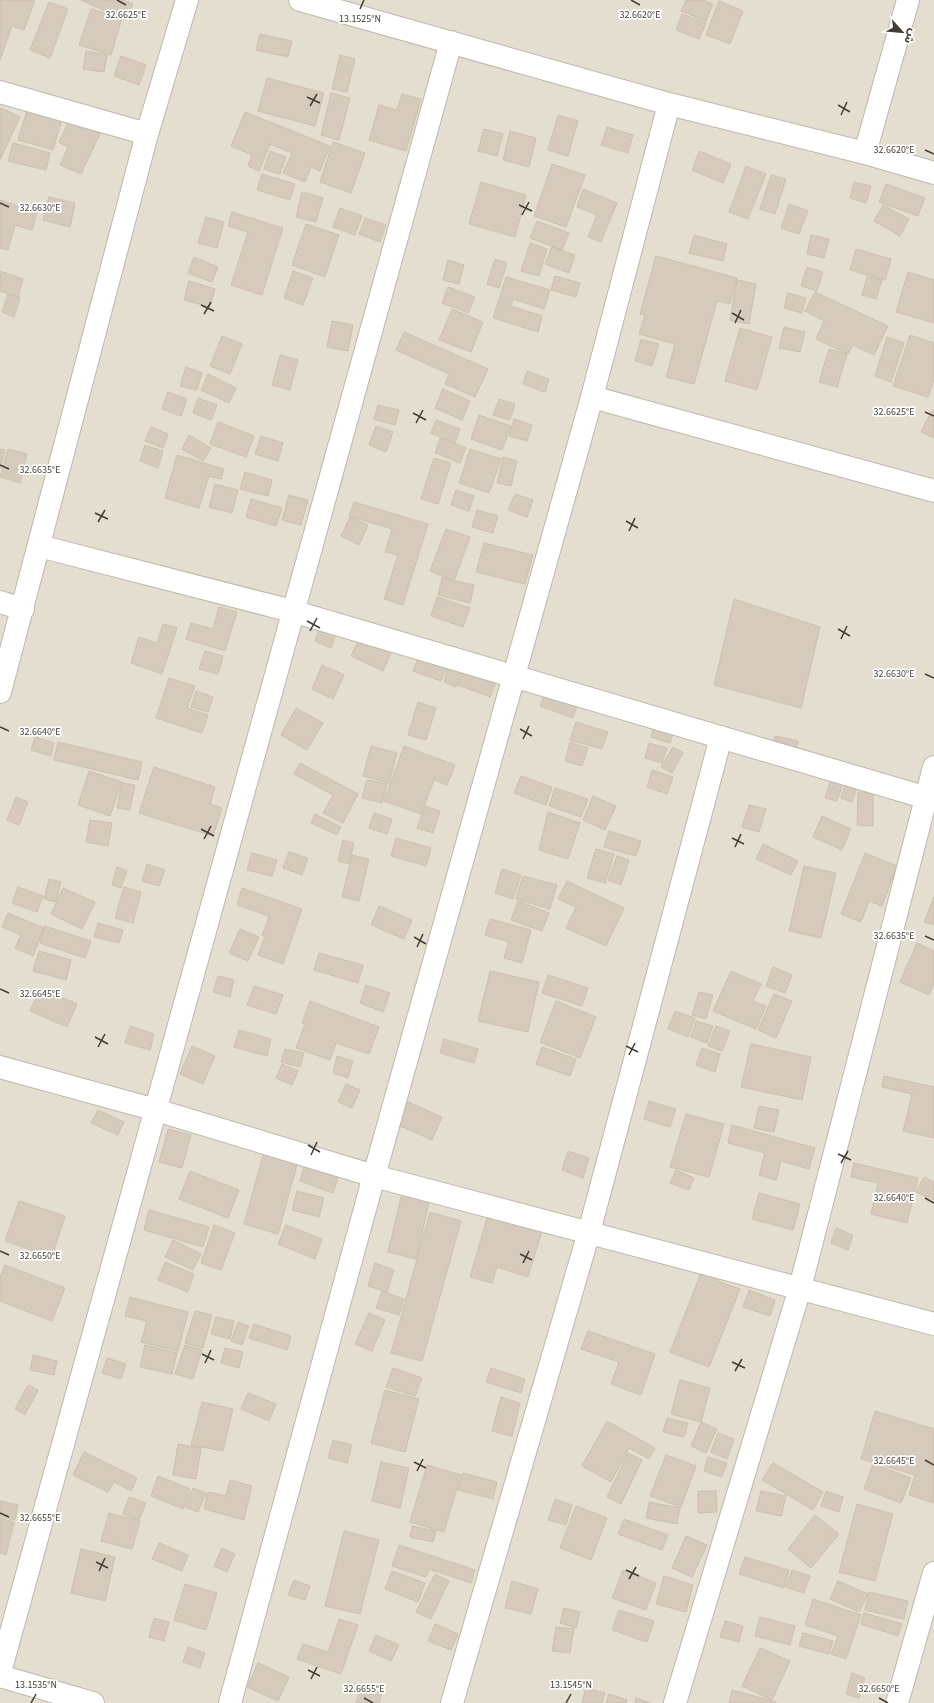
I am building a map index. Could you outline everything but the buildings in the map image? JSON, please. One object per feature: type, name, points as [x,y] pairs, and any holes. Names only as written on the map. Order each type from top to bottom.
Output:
[{"type":"street","points":[[0,692],[23,609],[146,134],[186,0]]},
{"type":"street","points":[[300,0],[670,104],[865,153],[934,173]]},
{"type":"street","points":[[865,153],[908,0]]},
{"type":"street","points":[[0,1672],[156,1110],[292,611],[451,42]]},
{"type":"street","points":[[0,92],[146,134]]},
{"type":"street","points":[[230,1703],[374,1176],[592,397],[670,104]]},
{"type":"street","points":[[592,397],[934,491]]},
{"type":"street","points":[[39,546],[292,611],[930,798]]},
{"type":"street","points":[[0,602],[23,609]]},
{"type":"street","points":[[452,1703],[589,1232],[721,737]]},
{"type":"street","points":[[675,1703],[800,1288],[930,798],[934,767]]},
{"type":"street","points":[[0,1067],[156,1110],[374,1176],[934,1324]]},
{"type":"street","points":[[897,1703],[934,1573]]},
{"type":"street","points":[[0,1676],[93,1703]]},
{"type":"shaded area","points":[[0,0],[934,0],[934,1703],[0,1703]]}]
